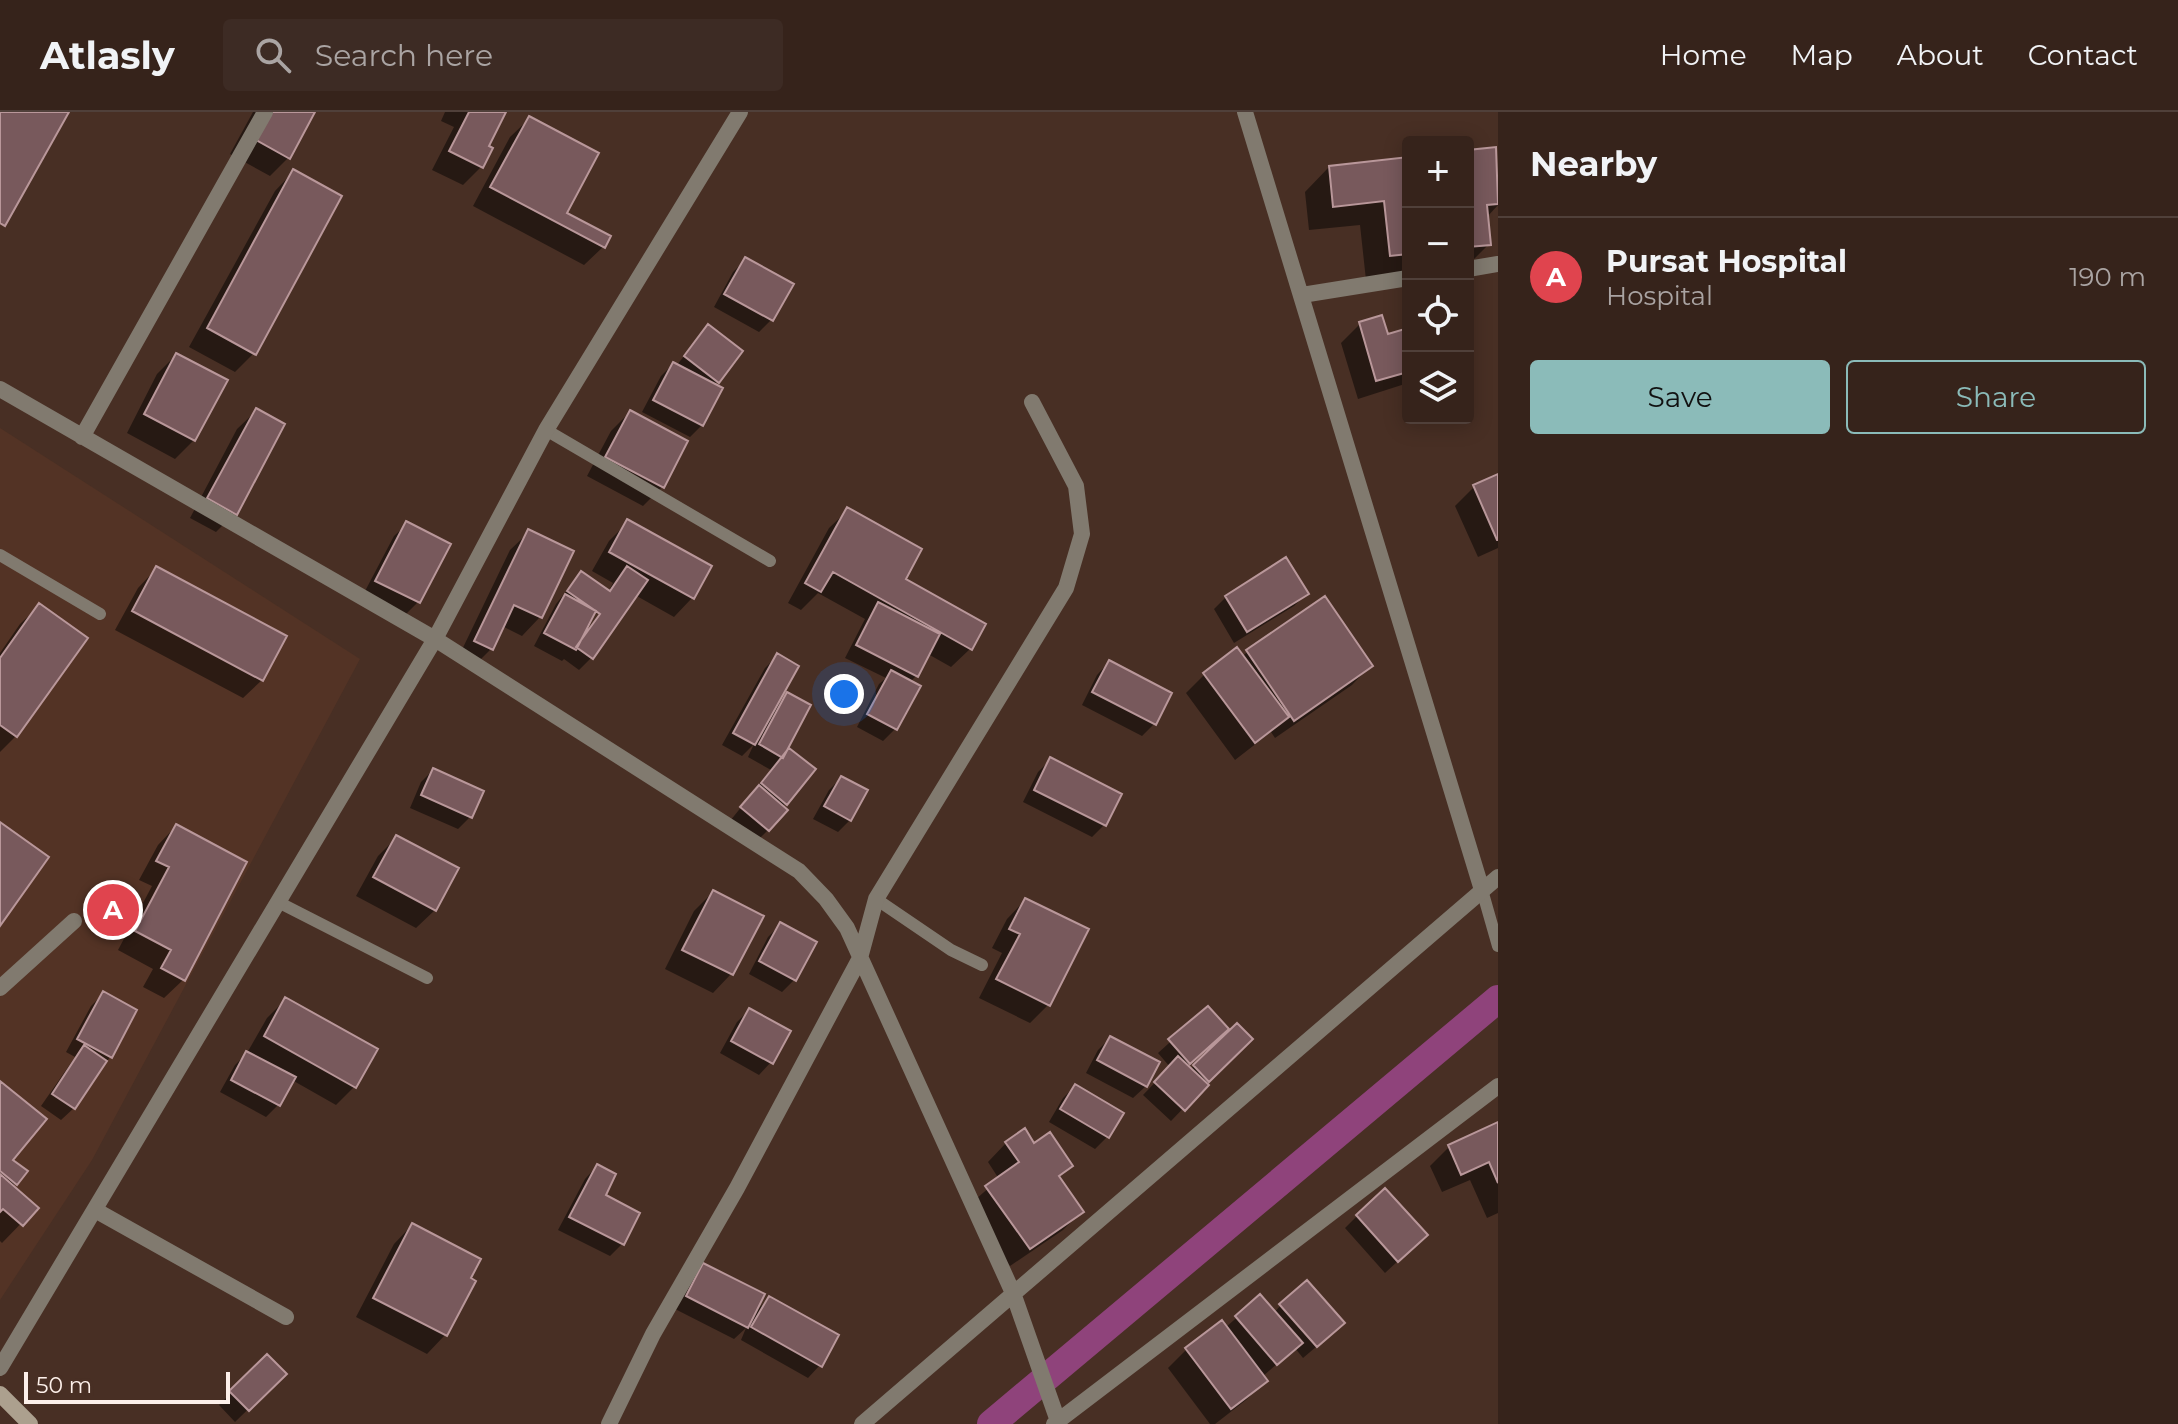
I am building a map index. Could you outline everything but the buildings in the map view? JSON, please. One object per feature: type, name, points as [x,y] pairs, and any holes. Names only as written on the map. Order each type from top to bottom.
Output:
[{"type":"main road","points":[[0,1394],[30,1424]]},
{"type":"street","points":[[82,437],[265,112]]},
{"type":"street","points":[[0,1368],[435,639],[546,430],[740,112]]},
{"type":"street","points":[[1245,112],[1482,890]]},
{"type":"street","points":[[1474,268],[1498,264]]},
{"type":"street","points":[[1302,295],[1402,279]]},
{"type":"street","points":[[0,389],[435,639],[799,871],[826,899],[847,928],[1013,1293],[1057,1423],[1498,1086]]},
{"type":"street","points":[[609,1424],[653,1334],[737,1188],[860,958],[876,899],[1066,588],[1082,534],[1076,486],[1032,402]]},
{"type":"street","points":[[862,1424],[1498,877]]},
{"type":"street","points":[[0,988],[74,921]]},
{"type":"street","points":[[95,1210],[286,1317]]},
{"type":"lane","points":[[546,430],[770,561]]},
{"type":"lane","points":[[0,555],[100,614]]},
{"type":"lane","points":[[1482,890],[1498,946]]},
{"type":"lane","points":[[876,899],[951,950],[982,965]]},
{"type":"lane","points":[[278,902],[427,978]]},
{"type":"shaded area","points":[[0,428],[360,659],[92,1160],[0,1300]]},
{"type":"waterway","points":[[991,1424],[1498,999]]},
{"type":"place","name":"Pursat Hospital","points":[[113,910]]}]
